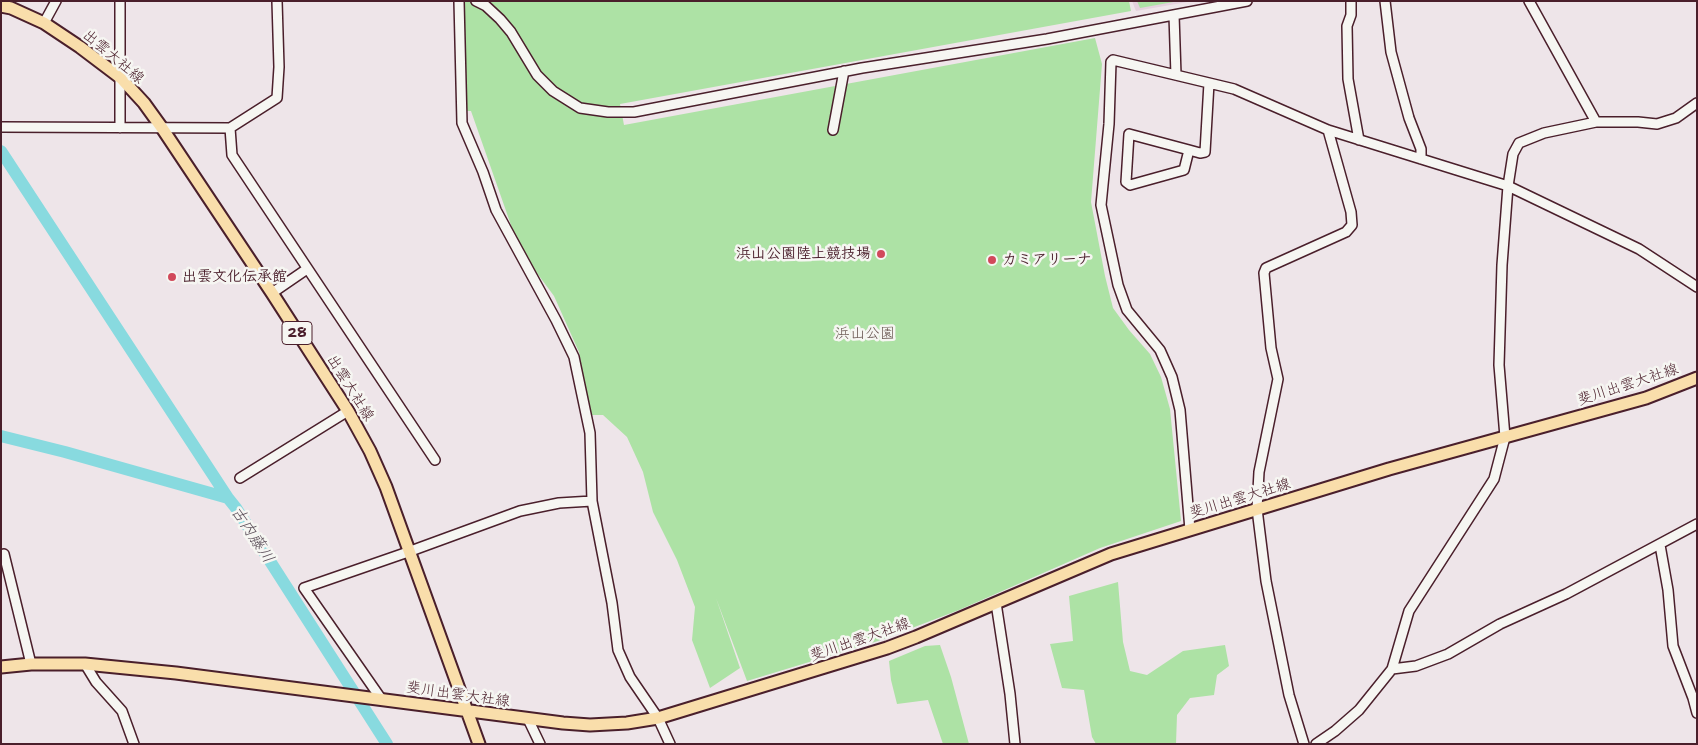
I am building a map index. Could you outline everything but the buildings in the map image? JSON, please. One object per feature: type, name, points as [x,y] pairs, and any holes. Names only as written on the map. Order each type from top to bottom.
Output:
[{"type":"main road","name":"出雲大社線","points":[[1,6],[11,8],[44,23],[121,78],[144,103],[162,128],[272,293],[348,411],[374,460],[386,488],[479,744]]},
{"type":"main road","name":"斐川出雲大社線","points":[[1,667],[31,664],[85,664],[379,699],[468,712],[590,725],[627,723],[658,718],[887,648],[1111,554],[1388,469],[1646,398],[1697,378]]},
{"type":"street","points":[[44,23],[56,1]]},
{"type":"street","points":[[120,1],[120,128]]},
{"type":"street","points":[[1,127],[230,128],[277,98],[279,67],[278,1]]},
{"type":"street","points":[[458,1],[462,123],[483,172],[496,210],[574,357],[590,433],[592,502],[612,603],[618,650],[630,677],[658,718],[670,744]]},
{"type":"street","points":[[476,1],[486,6],[500,19],[511,32],[537,75],[553,91],[580,108],[608,112],[634,112],[844,71],[1047,39],[1247,1]]},
{"type":"street","points":[[1351,1],[1352,14],[1347,26],[1348,79],[1358,140]]},
{"type":"street","points":[[1385,1],[1391,52],[1408,118],[1421,149],[1421,159]]},
{"type":"street","points":[[1529,1],[1596,122]]},
{"type":"street","points":[[1174,15],[1176,75]]},
{"type":"street","points":[[1190,530],[1180,410],[1172,377],[1160,350],[1127,310],[1118,285],[1101,205],[1111,62],[1113,60],[1234,89],[1328,130],[1508,186],[1639,249],[1697,287]]},
{"type":"street","points":[[833,130],[844,71]]},
{"type":"street","points":[[1189,150],[1184,170],[1130,184],[1126,182],[1130,134],[1189,150],[1205,152],[1209,83]]},
{"type":"street","points":[[1316,744],[1335,731],[1359,710],[1378,689],[1392,669],[1408,611],[1494,479],[1505,437],[1500,356],[1502,264],[1508,186],[1513,154],[1519,143],[1544,133],[1596,122],[1657,124],[1676,118],[1697,103]]},
{"type":"street","points":[[230,128],[232,155],[435,460]]},
{"type":"street","points":[[1304,744],[1290,695],[1266,581],[1257,509],[1259,472],[1278,379],[1271,348],[1264,273],[1266,268],[1346,232],[1352,226],[1351,212],[1328,130]]},
{"type":"street","points":[[272,293],[307,269]]},
{"type":"street","points":[[240,478],[348,411]]},
{"type":"street","points":[[379,699],[304,588],[520,511],[559,503],[592,502]]},
{"type":"street","points":[[1392,669],[1416,666],[1448,654],[1500,624],[1566,594],[1697,524]]},
{"type":"street","points":[[1660,545],[1668,590],[1673,646],[1693,698],[1697,714]]},
{"type":"street","points":[[1,555],[4,554],[31,664]]},
{"type":"street","points":[[996,603],[1010,694],[1015,744]]},
{"type":"street","points":[[85,664],[96,682],[122,711],[134,744]]},
{"type":"street","points":[[528,719],[540,744]]},
{"type":"shaded area","points":[[1132,1],[1193,1],[1136,11]]},
{"type":"green space","name":"浜山公園","points":[[464,1],[1129,1],[1131,11],[620,104],[624,125],[1095,38],[1102,64],[1091,202],[1113,308],[1150,354],[1161,377],[1170,409],[1181,521],[1100,548],[959,610],[878,641],[747,681],[716,598],[740,668],[710,688],[692,640],[695,607],[677,560],[653,512],[643,472],[627,437],[603,415],[590,415],[579,352],[554,296],[518,245],[471,111],[466,111]]},
{"type":"green space","points":[[1137,1],[1179,1],[1140,8]]},
{"type":"green space","points":[[1118,582],[1123,642],[1130,671],[1147,675],[1183,651],[1225,645],[1229,666],[1217,675],[1214,695],[1190,698],[1177,715],[1176,744],[1096,744],[1092,737],[1084,690],[1062,688],[1050,644],[1073,641],[1069,596]]},
{"type":"green space","points":[[940,645],[951,677],[969,744],[943,744],[928,700],[897,704],[891,680],[889,661],[925,646]]},
{"type":"waterway","points":[[1,151],[236,508],[387,744]]},
{"type":"waterway","name":"古内藤川","points":[[1,436],[228,498]]},
{"type":"place","name":"浜山公園陸上競技場","points":[[881,254]]},
{"type":"place","name":"カミアリーナ","points":[[992,260]]},
{"type":"place","name":"出雲文化伝承館","points":[[172,277]]}]
